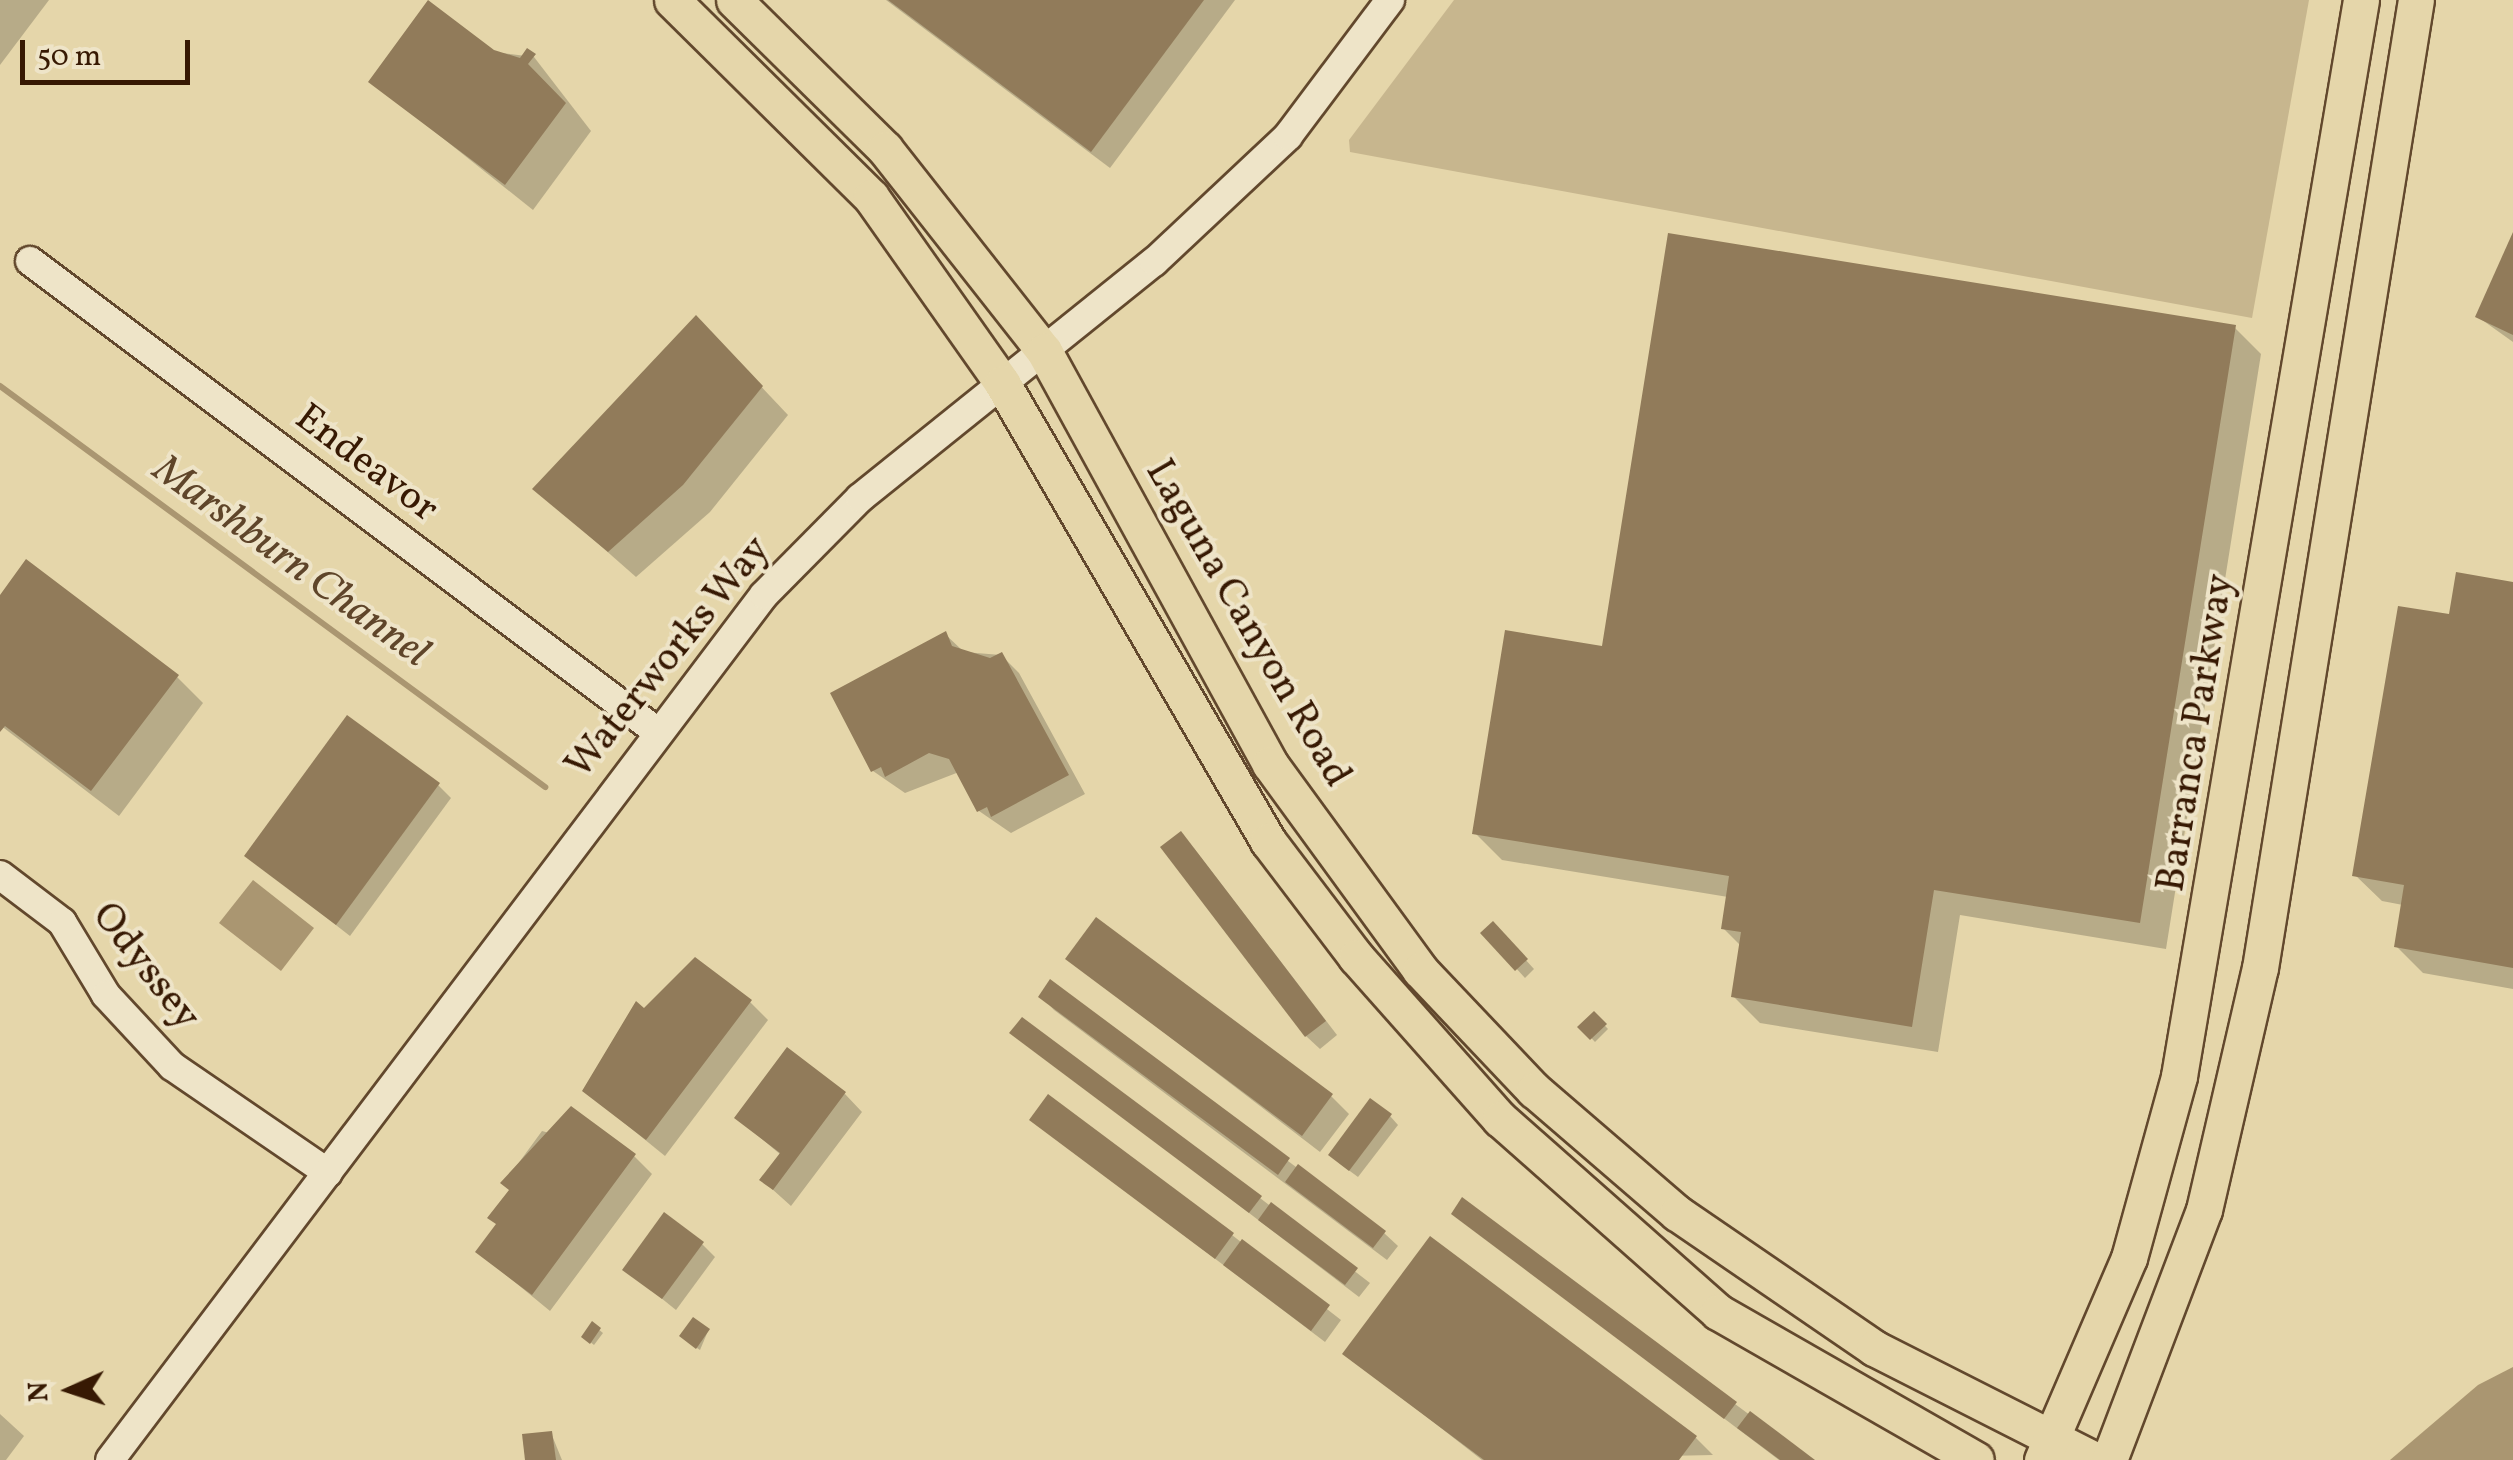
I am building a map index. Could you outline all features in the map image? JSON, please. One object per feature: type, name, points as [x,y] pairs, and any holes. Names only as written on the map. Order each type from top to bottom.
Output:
[{"type":"main road","points":[[672,0],[872,197],[1002,383],[1268,841],[1500,1120],[1718,1312],[1976,1460]]},
{"type":"main road","name":"Laguna Canyon Road","points":[[734,0],[885,149],[1044,351],[1270,764],[1420,970],[1534,1090],[1677,1213],[1874,1348],[2047,1449],[2095,1460]]},
{"type":"main road","name":"Barranca Parkway","points":[[2047,1449],[2129,1258],[2179,1076],[2361,0]]},
{"type":"main road","points":[[2110,1460],[2204,1210],[2234,1093],[2416,0]]},
{"type":"street","name":"Waterworks Way","points":[[110,1460],[655,730],[785,573],[1288,136],[1390,0]]},
{"type":"street","name":"Endeavor","points":[[30,261],[655,730]]},
{"type":"street","name":"Odyssey","points":[[0,875],[62,922],[106,995],[172,1066],[328,1173]]},
{"type":"shaded area","points":[[1454,0],[2309,0],[2252,318],[1350,152],[1349,140]]},
{"type":"shaded area","points":[[253,880],[314,928],[281,971],[219,923]]},
{"type":"shaded area","points":[[2513,1367],[2513,1460],[2390,1460],[2478,1385]]},
{"type":"building","points":[[428,0],[494,50],[520,58],[527,48],[536,54],[528,64],[566,103],[505,185],[368,82]]},
{"type":"building","points":[[888,0],[1204,0],[1091,152]]},
{"type":"building","points":[[2513,232],[2513,335],[2475,317]]},
{"type":"building","points":[[1668,233],[2236,325],[2140,923],[1934,890],[1912,1027],[1731,997],[1741,932],[1721,929],[1729,876],[1472,834],[1505,630],[1602,646]]},
{"type":"building","points":[[696,315],[763,386],[683,485],[608,552],[532,489]]},
{"type":"building","points":[[26,559],[179,675],[91,791],[5,726],[0,732],[0,595]]},
{"type":"building","points":[[2456,572],[2513,582],[2513,968],[2394,947],[2404,885],[2352,876],[2398,606],[2449,614]]},
{"type":"building","points":[[946,631],[952,646],[990,658],[1002,652],[1069,775],[991,817],[987,807],[977,812],[949,759],[929,753],[885,777],[881,767],[871,772],[830,693]]},
{"type":"building","points":[[347,715],[440,783],[336,925],[244,856]]},
{"type":"building","points":[[1181,831],[1326,1021],[1305,1037],[1160,847]]},
{"type":"building","points":[[1096,917],[1333,1094],[1302,1136],[1065,959]]},
{"type":"building","points":[[1493,921],[1528,959],[1515,971],[1480,933]]},
{"type":"building","points":[[695,957],[752,1000],[646,1140],[582,1091],[636,1001],[644,1008]]},
{"type":"building","points":[[1050,979],[1290,1158],[1278,1175],[1038,997]]},
{"type":"building","points":[[1594,1011],[1607,1024],[1590,1040],[1577,1027]]},
{"type":"building","points":[[1022,1017],[1262,1196],[1249,1213],[1009,1033]]},
{"type":"building","points":[[787,1047],[846,1092],[773,1190],[759,1180],[780,1153],[734,1118]]},
{"type":"building","points":[[1048,1094],[1234,1233],[1215,1259],[1029,1120]]},
{"type":"building","points":[[1370,1098],[1392,1114],[1349,1171],[1328,1155]]},
{"type":"building","points":[[571,1106],[636,1154],[532,1295],[475,1252],[496,1224],[487,1218],[509,1190],[500,1183]]},
{"type":"building","points":[[1298,1164],[1386,1231],[1373,1248],[1285,1182]]},
{"type":"building","points":[[1462,1197],[1737,1402],[1724,1419],[1451,1214]]},
{"type":"building","points":[[1271,1202],[1358,1268],[1345,1285],[1258,1220]]},
{"type":"building","points":[[664,1212],[704,1242],[662,1299],[622,1270]]},
{"type":"building","points":[[1430,1236],[1697,1436],[1679,1460],[1484,1460],[1342,1354]]},
{"type":"building","points":[[1242,1239],[1330,1305],[1311,1331],[1223,1265]]},
{"type":"building","points":[[693,1317],[710,1329],[696,1349],[679,1336]]},
{"type":"building","points":[[592,1321],[601,1328],[590,1344],[581,1337]]},
{"type":"building","points":[[1750,1411],[1815,1460],[1780,1460],[1737,1428]]},
{"type":"building","points":[[552,1431],[556,1460],[525,1460],[522,1434]]},
{"type":"waterway","name":"Marshburn Channel","points":[[0,386],[545,787]]}]
